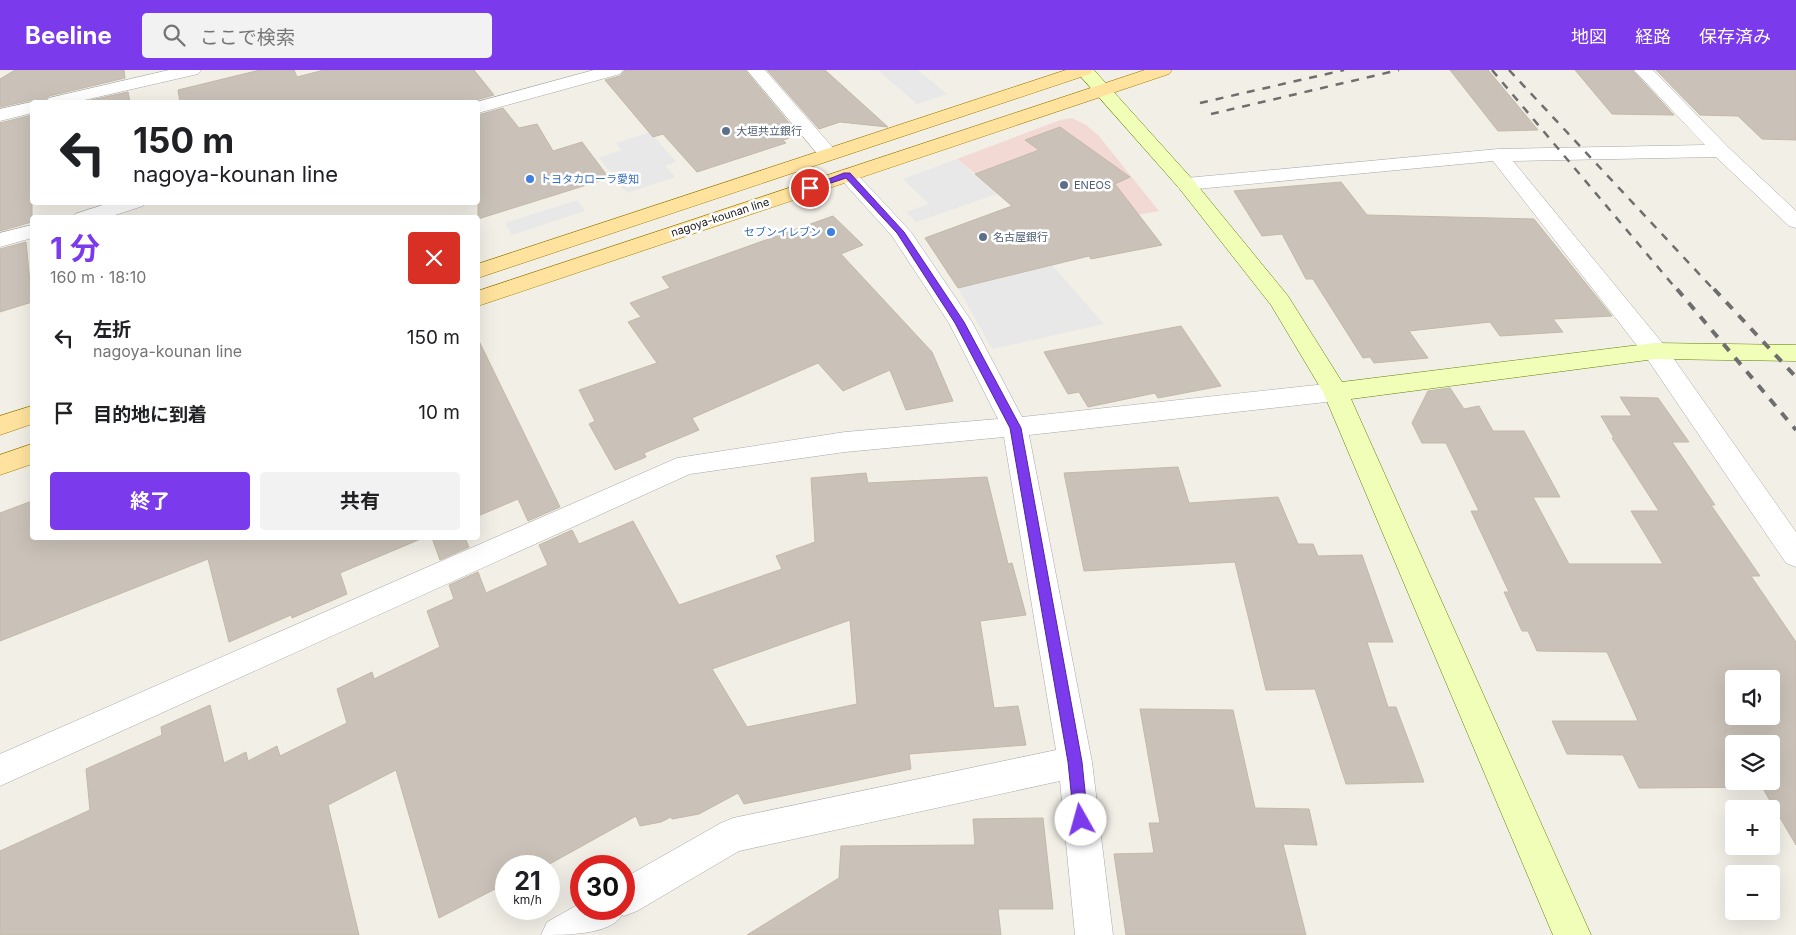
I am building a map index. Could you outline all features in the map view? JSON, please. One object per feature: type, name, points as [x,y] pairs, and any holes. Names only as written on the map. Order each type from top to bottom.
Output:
[{"type":"main road","name":"nagoya-kounan line","points":[[480,269],[1084,70]]},
{"type":"main road","name":"nagoya-kounan line","points":[[480,298],[1163,70]]},
{"type":"main road","points":[[0,426],[30,416]]},
{"type":"main road","points":[[0,465],[30,455]]},
{"type":"street","points":[[63,100],[192,70]]},
{"type":"street","points":[[480,107],[614,70]]},
{"type":"street","points":[[756,70],[828,154]]},
{"type":"street","points":[[1084,70],[1186,184],[1280,301],[1335,392],[1572,935]]},
{"type":"street","points":[[1642,70],[1721,151],[1796,222]]},
{"type":"street","points":[[0,115],[30,108]]},
{"type":"street","points":[[1186,184],[1498,155],[1721,151]]},
{"type":"street","points":[[1498,155],[1655,351],[1796,556]]},
{"type":"street","points":[[847,175],[905,240],[960,322],[1015,428],[1075,762],[1094,935]]},
{"type":"street","points":[[92,215],[126,205]]},
{"type":"street","points":[[0,240],[30,232]]},
{"type":"street","points":[[0,770],[686,465],[845,442],[1015,428],[1335,392],[1655,351],[1796,353]]},
{"type":"street","points":[[635,892],[733,835],[1075,762]]},
{"type":"street","points":[[560,935],[587,920]]},
{"type":"shaded area","points":[[878,70],[918,70],[947,94],[917,104]]},
{"type":"shaded area","name":"ENEOS","points":[[1072,118],[1086,125],[1098,135],[1159,211],[1041,232],[1030,218],[957,159],[1060,120]]},
{"type":"shaded area","points":[[650,132],[676,162],[665,166],[675,177],[627,193],[599,158],[622,150],[616,143]]},
{"type":"shaded area","points":[[957,159],[997,194],[916,222],[906,212],[929,204],[903,179]]},
{"type":"shaded area","points":[[578,200],[585,211],[512,235],[505,223]]},
{"type":"shaded area","points":[[1052,265],[1104,324],[992,349],[958,288]]},
{"type":"building","points":[[15,70],[124,70],[125,78],[49,96],[46,100],[30,100],[0,107],[0,79]]},
{"type":"building","points":[[260,70],[294,70],[297,77],[324,70],[474,70],[494,95],[476,100],[180,100],[178,90]]},
{"type":"building","points":[[625,70],[745,70],[799,135],[783,140],[786,143],[697,172],[663,134],[653,137],[605,80],[620,76]]},
{"type":"building","points":[[767,70],[825,70],[888,127],[840,122],[819,129]]},
{"type":"building","points":[[1450,70],[1488,70],[1538,130],[1498,131]]},
{"type":"building","points":[[1575,70],[1632,70],[1674,115],[1612,114]]},
{"type":"building","points":[[1656,70],[1796,70],[1796,140],[1762,139],[1738,116],[1700,115]]},
{"type":"building","points":[[128,92],[130,100],[91,100]]},
{"type":"building","points":[[503,108],[519,128],[537,124],[553,151],[582,142],[609,178],[480,218],[478,205],[480,205],[480,114]]},
{"type":"building","points":[[30,116],[30,205],[32,205],[32,215],[30,215],[30,223],[0,231],[0,123]]},
{"type":"building","points":[[1060,127],[1130,177],[1115,184],[1162,245],[1091,259],[1089,256],[958,288],[925,238],[1012,206],[975,174],[1039,150],[1025,140]]},
{"type":"building","points":[[1341,182],[1367,215],[1534,219],[1612,316],[1553,319],[1563,332],[1500,336],[1490,322],[1409,331],[1428,358],[1374,363],[1370,357],[1363,358],[1313,279],[1306,279],[1282,234],[1262,236],[1234,191]]},
{"type":"building","points":[[833,216],[863,245],[841,254],[932,352],[953,401],[906,410],[890,370],[843,391],[818,363],[692,418],[699,430],[644,453],[646,457],[615,470],[589,424],[595,421],[579,390],[657,363],[628,322],[641,317],[630,303],[670,288],[662,277]]},
{"type":"building","points":[[26,242],[30,303],[0,312],[0,249]]},
{"type":"building","points":[[1181,326],[1221,386],[1158,398],[1155,393],[1088,407],[1079,392],[1068,394],[1044,352]]},
{"type":"building","points":[[480,343],[560,507],[528,521],[518,499],[480,515]]},
{"type":"building","points":[[1450,388],[1464,409],[1479,406],[1493,431],[1524,431],[1560,497],[1533,497],[1569,564],[1663,564],[1631,511],[1659,511],[1612,438],[1614,438],[1601,416],[1632,416],[1620,397],[1658,398],[1689,442],[1672,442],[1715,505],[1711,505],[1760,576],[1751,576],[1796,642],[1796,845],[1780,818],[1780,800],[1770,800],[1764,790],[1780,790],[1780,735],[1725,735],[1725,787],[1639,788],[1623,755],[1567,754],[1552,721],[1638,721],[1607,652],[1537,651],[1528,631],[1522,631],[1504,592],[1509,592],[1471,511],[1479,511],[1446,443],[1422,443],[1412,423],[1428,391]]},
{"type":"building","points":[[1178,467],[1189,503],[1278,497],[1298,544],[1313,544],[1318,556],[1362,555],[1393,642],[1367,642],[1388,707],[1396,707],[1424,782],[1346,784],[1315,689],[1266,690],[1235,562],[1084,571],[1064,473]]},
{"type":"building","points":[[866,473],[868,483],[987,477],[1008,564],[1012,563],[1026,615],[980,621],[994,708],[1018,706],[1026,745],[909,754],[911,769],[744,804],[738,793],[699,814],[672,819],[671,817],[661,822],[640,826],[636,816],[560,858],[560,855],[495,855],[495,889],[439,918],[396,770],[328,805],[359,935],[0,935],[0,851],[90,810],[86,769],[162,735],[161,727],[210,705],[224,763],[246,752],[248,761],[277,746],[280,756],[347,723],[337,689],[372,672],[374,679],[440,647],[427,611],[454,599],[449,585],[478,572],[486,593],[548,565],[539,545],[572,530],[579,544],[633,521],[679,605],[782,569],[776,556],[815,542],[811,478]],"holes":[[[850,620],[857,704],[747,727],[712,669]]]},
{"type":"building","points":[[30,502],[30,540],[418,540],[340,573],[347,594],[292,618],[291,615],[229,642],[208,559],[0,641],[0,513]]},
{"type":"building","points":[[433,540],[466,540],[469,547],[440,560]]},
{"type":"building","points":[[1140,709],[1233,710],[1255,808],[1309,809],[1317,845],[1283,844],[1306,935],[1126,935],[1114,854],[1154,853],[1149,823],[1160,823]]},
{"type":"building","points":[[1043,818],[1053,909],[998,909],[1001,935],[747,935],[839,878],[841,846],[975,845],[973,819]]},
{"type":"railway","points":[[1200,103],[1344,70]]},
{"type":"railway","points":[[1211,114],[1399,70]]},
{"type":"railway","points":[[1492,70],[1678,291]]},
{"type":"railway","points":[[1509,70],[1715,291]]},
{"type":"railway","points":[[1677,289],[1796,430]]},
{"type":"railway","points":[[1714,289],[1796,377]]},
{"type":"place","name":"大垣共立銀行","points":[[726,131]]},
{"type":"place","name":"トヨタカローラ愛知","points":[[530,179]]},
{"type":"place","name":"ENEOS","points":[[1064,185]]},
{"type":"place","name":"セブンイレブン","points":[[831,232]]},
{"type":"place","name":"名古屋銀行","points":[[983,237]]},
{"type":"route","points":[[810,188],[847,175],[900,232],[960,322],[1015,428],[1075,762],[1081,820]]}]
